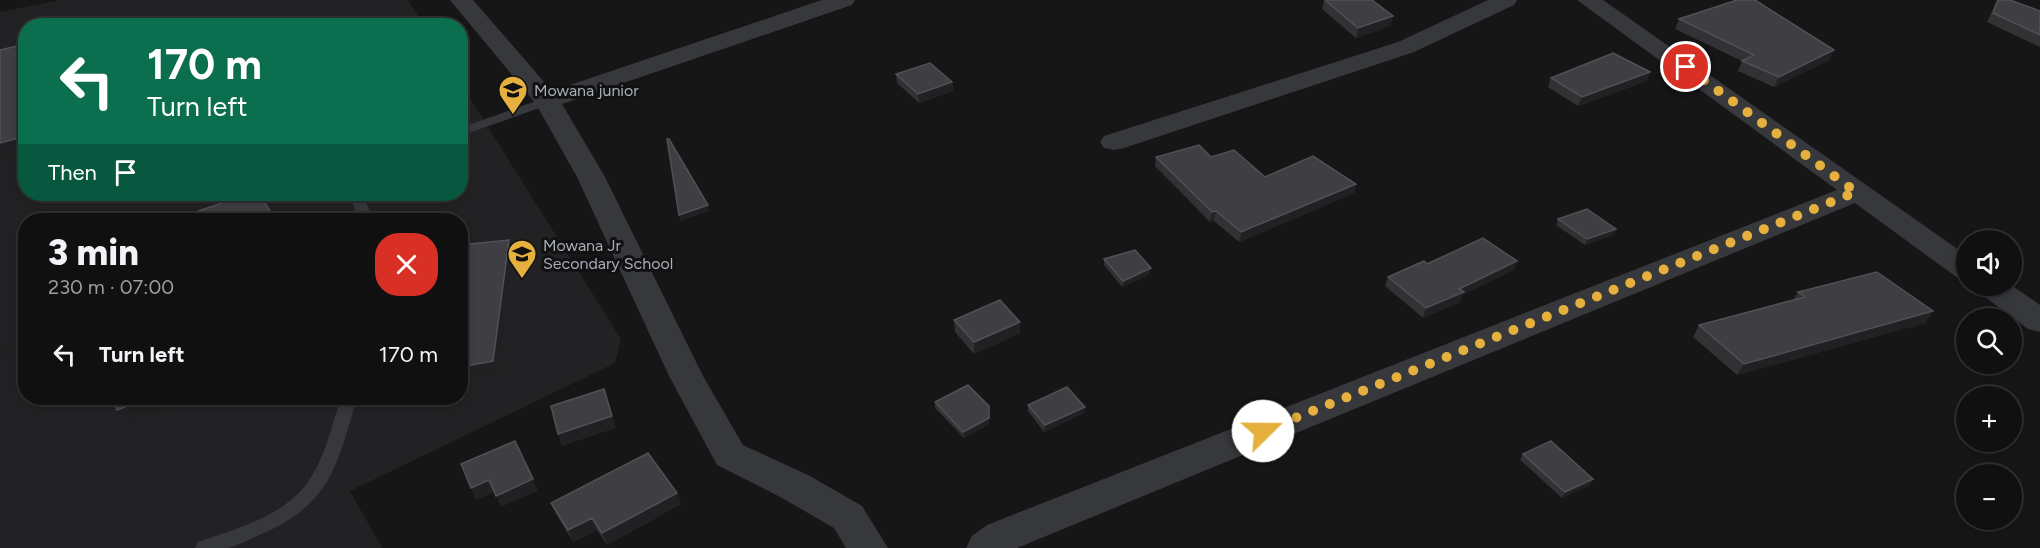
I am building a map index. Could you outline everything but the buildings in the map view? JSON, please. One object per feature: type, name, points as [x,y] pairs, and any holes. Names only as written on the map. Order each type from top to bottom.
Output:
[{"type":"street","points":[[461,0],[547,102],[591,177],[686,376],[730,455],[796,487],[848,517],[868,548]]},
{"type":"street","points":[[547,102],[844,0]]},
{"type":"street","points":[[1114,142],[1406,46],[1506,0]]},
{"type":"street","points":[[1588,0],[1667,53],[1856,192],[1956,262]]},
{"type":"street","points":[[986,548],[1001,537],[1856,192]]},
{"type":"street","points":[[2005,296],[2040,321]]},
{"type":"lane","points":[[468,129],[547,102]]},
{"type":"lane","points":[[205,548],[269,523],[310,493],[334,446],[347,405]]},
{"type":"shaded area","name":"Mowana Jr Secondary School","points":[[61,0],[408,0],[420,18],[18,18],[18,201],[468,201],[468,95],[621,339],[615,363],[350,491],[382,548],[0,548],[0,12]]},
{"type":"place","name":"Mowana junior","points":[[513,116]]},
{"type":"place","name":"Mowana Jr Secondary School","points":[[522,280]]},
{"type":"route","points":[[1263,431],[1856,192],[1686,67]]}]
